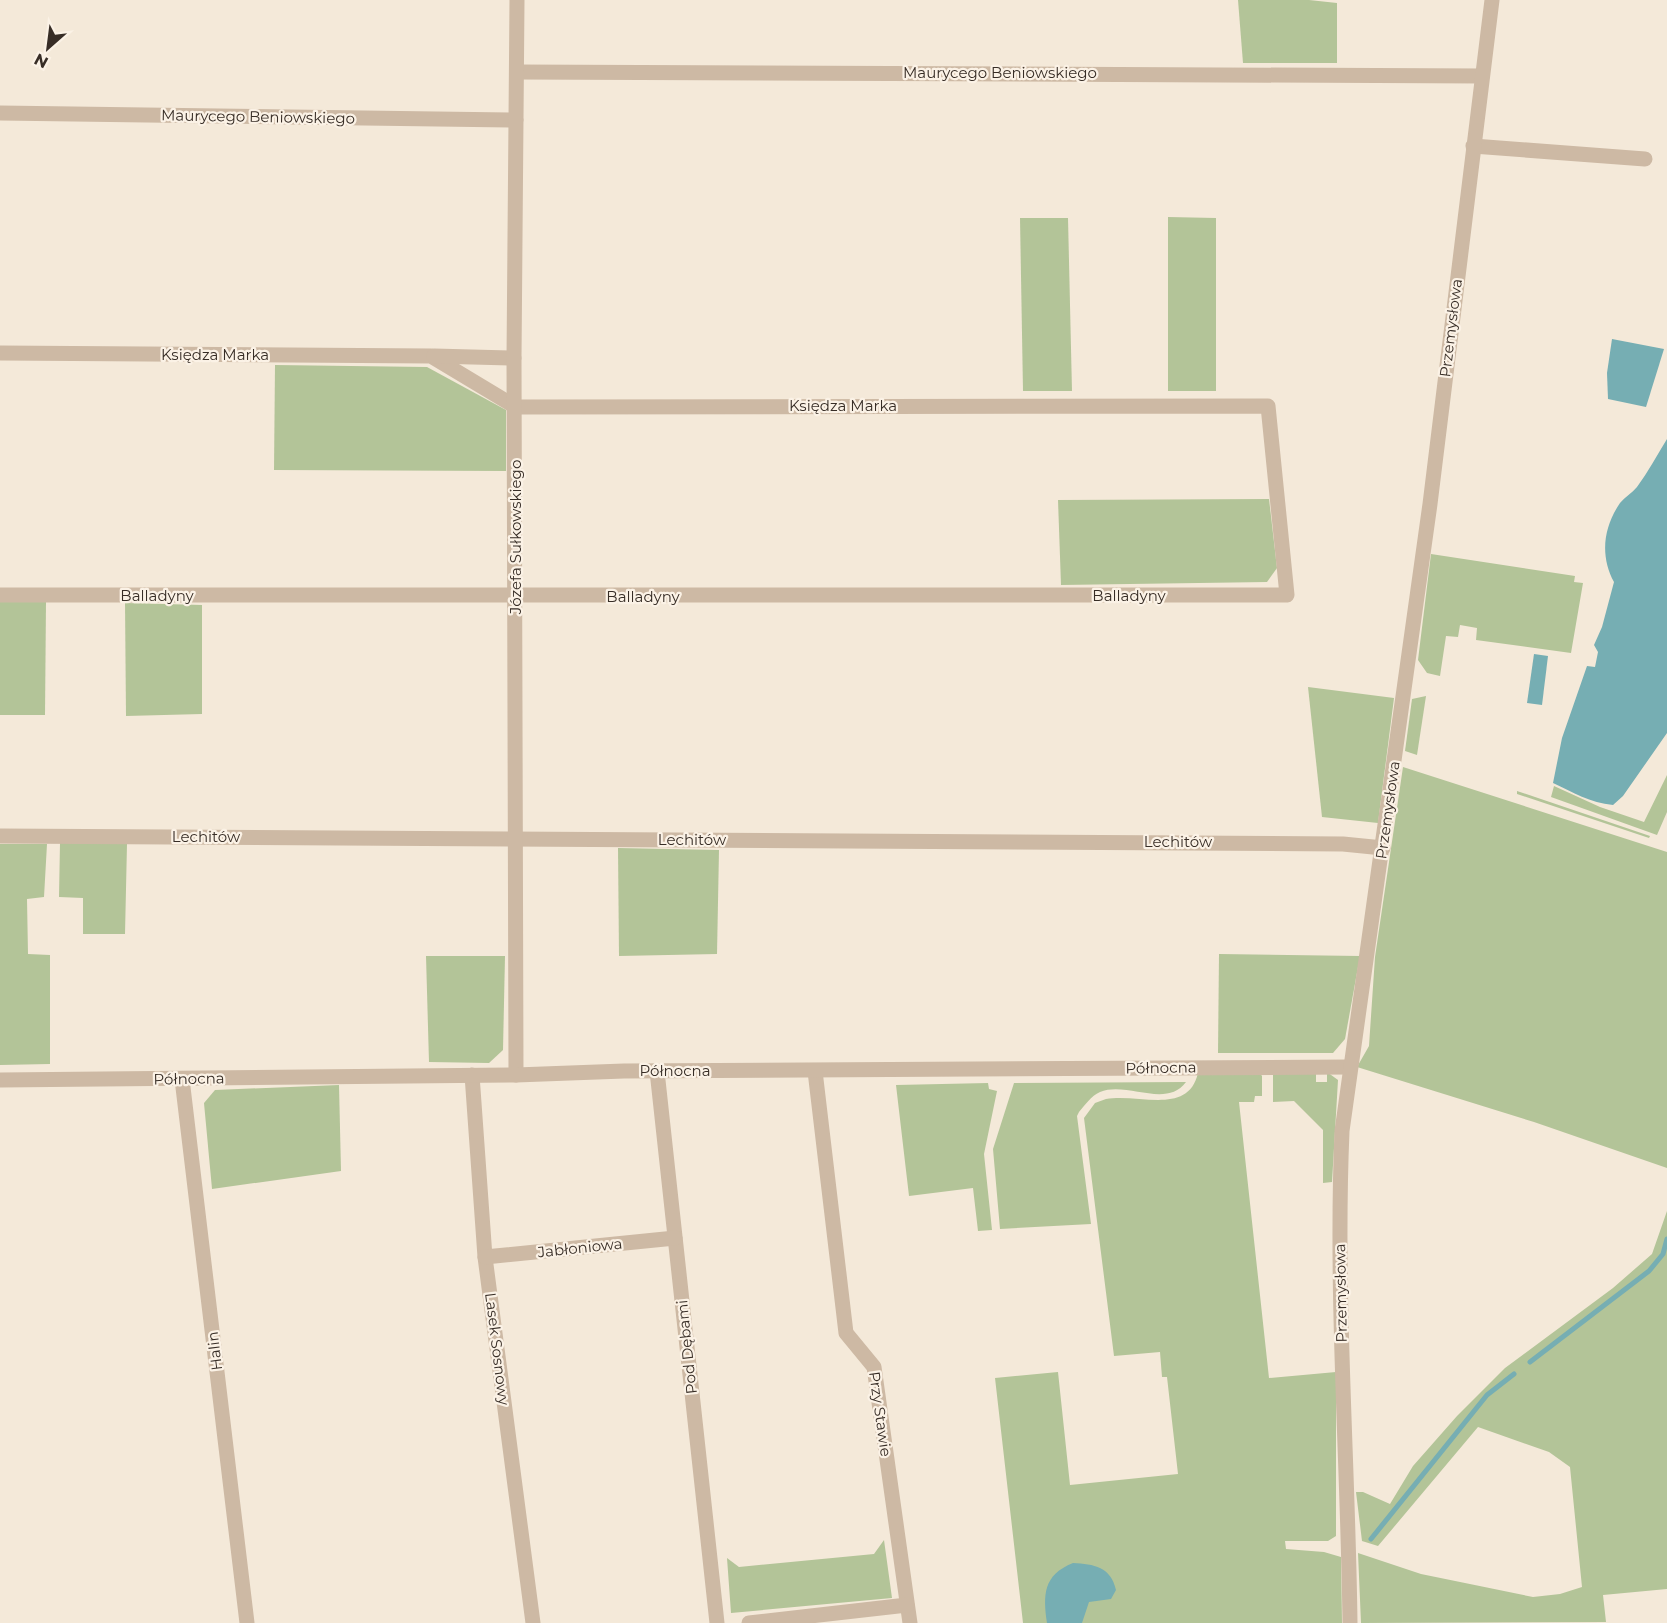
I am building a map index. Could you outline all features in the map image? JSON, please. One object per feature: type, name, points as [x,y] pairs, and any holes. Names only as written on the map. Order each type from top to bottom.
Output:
[{"type":"street","name":"Józefa Sułkowskiego","points":[[516,1075],[516,407],[514,358],[517,0]]},
{"type":"street","name":"Przemysłowa","points":[[1350,1623],[1339,1193],[1342,1131],[1349,1067],[1383,848],[1430,504],[1492,0]]},
{"type":"street","name":"Maurycego Beniowskiego","points":[[517,72],[1482,76]]},
{"type":"street","name":"Maurycego Beniowskiego","points":[[0,113],[516,120]]},
{"type":"street","points":[[1473,146],[1645,159]]},
{"type":"street","name":"Księdza Marka","points":[[0,353],[514,358]]},
{"type":"street","points":[[431,356],[516,407]]},
{"type":"street","name":"Księdza Marka","points":[[516,407],[1268,406],[1287,595]]},
{"type":"street","name":"Balladyny","points":[[0,595],[516,597],[1287,595]]},
{"type":"street","name":"Lechitów","points":[[0,836],[1319,843],[1383,848]]},
{"type":"street","name":"Północna","points":[[0,1080],[516,1075],[657,1071],[1349,1067]]},
{"type":"street","name":"Pod Dębami","points":[[657,1071],[717,1623]]},
{"type":"street","name":"Przy Stawie","points":[[815,1071],[846,1333],[874,1367],[910,1623]]},
{"type":"street","name":"Lasek Sosnowy","points":[[472,1075],[485,1257],[533,1623]]},
{"type":"street","name":"Halin","points":[[182,1079],[247,1623]]},
{"type":"street","name":"Jabłoniowa","points":[[485,1257],[675,1238]]},
{"type":"street","points":[[749,1623],[907,1605]]},
{"type":"green space","points":[[1238,0],[1309,0],[1337,3],[1337,63],[1243,63]]},
{"type":"green space","points":[[1168,217],[1216,218],[1216,391],[1168,391]]},
{"type":"green space","points":[[1020,218],[1068,218],[1072,391],[1023,391]]},
{"type":"green space","points":[[275,365],[427,367],[506,410],[506,471],[274,470]]},
{"type":"green space","points":[[1269,499],[1277,568],[1267,582],[1061,585],[1058,500]]},
{"type":"green space","points":[[1431,554],[1575,576],[1574,582],[1583,583],[1571,653],[1476,640],[1477,628],[1460,625],[1458,637],[1446,636],[1440,676],[1427,673],[1418,660]]},
{"type":"green space","points":[[0,602],[46,602],[45,715],[0,715]]},
{"type":"green space","points":[[125,603],[202,605],[202,714],[126,716]]},
{"type":"green space","points":[[1308,687],[1394,698],[1378,823],[1322,817]]},
{"type":"green space","points":[[1426,696],[1417,755],[1405,751],[1412,699]]},
{"type":"green space","points":[[1403,767],[1667,852],[1667,1168],[1534,1122],[1357,1067],[1369,1046],[1375,957]]},
{"type":"green space","points":[[1667,775],[1667,812],[1657,835],[1551,797],[1554,786],[1600,807],[1644,822]]},
{"type":"green space","points":[[1517,791],[1650,836],[1649,838],[1517,794]]},
{"type":"green space","points":[[60,843],[127,844],[125,934],[83,934],[83,898],[59,897]]},
{"type":"green space","points":[[0,844],[47,844],[44,897],[27,899],[28,954],[50,955],[50,1064],[0,1065]]},
{"type":"green space","points":[[618,848],[719,850],[717,954],[619,956]]},
{"type":"green space","points":[[1219,954],[1360,956],[1345,1039],[1333,1053],[1218,1053]]},
{"type":"green space","points":[[426,956],[505,956],[503,1050],[489,1063],[429,1062]]},
{"type":"green space","points":[[1259,1072],[1262,1076],[1262,1096],[1255,1096],[1254,1102],[1239,1102],[1269,1378],[1336,1372],[1336,1536],[1328,1541],[1285,1541],[1286,1549],[1324,1552],[1341,1557],[1342,1623],[1023,1623],[995,1378],[1058,1372],[1070,1485],[1178,1474],[1167,1377],[1162,1377],[1160,1352],[1114,1356],[1084,1118],[1095,1103],[1106,1099],[1173,1099],[1184,1094],[1193,1086],[1198,1073]]},
{"type":"green space","points":[[1276,1072],[1316,1072],[1316,1082],[1327,1082],[1327,1072],[1338,1080],[1332,1182],[1323,1183],[1323,1130],[1294,1101],[1273,1102],[1273,1075]]},
{"type":"green space","points":[[1186,1082],[1178,1090],[1168,1093],[1122,1090],[1100,1092],[1091,1098],[1079,1112],[1077,1116],[1091,1224],[1000,1229],[993,1149],[1014,1083]]},
{"type":"green space","points":[[988,1083],[989,1089],[997,1091],[984,1154],[992,1230],[978,1231],[973,1188],[909,1196],[896,1085]]},
{"type":"green space","points":[[339,1085],[341,1171],[212,1189],[204,1103],[215,1090]]},
{"type":"green space","points":[[1667,1211],[1667,1589],[1603,1595],[1606,1622],[1361,1623],[1358,1553],[1421,1574],[1533,1597],[1560,1594],[1582,1587],[1570,1467],[1549,1452],[1478,1427],[1378,1546],[1362,1541],[1356,1492],[1363,1492],[1390,1504],[1413,1466],[1457,1416],[1505,1368],[1613,1288],[1652,1254]]},
{"type":"green space","points":[[884,1540],[892,1598],[731,1613],[727,1558],[739,1567],[874,1554]]},
{"type":"water","points":[[1612,339],[1664,349],[1646,407],[1608,399],[1607,373]]},
{"type":"water","points":[[1667,439],[1667,733],[1623,796],[1613,805],[1605,804],[1582,797],[1553,783],[1562,738],[1587,666],[1595,667],[1598,652],[1594,645],[1602,627],[1614,582],[1605,552],[1610,522],[1620,503],[1637,487]]},
{"type":"water","points":[[1534,654],[1548,656],[1542,705],[1527,703]]},
{"type":"water","points":[[1073,1563],[1100,1568],[1110,1576],[1116,1590],[1111,1599],[1089,1602],[1082,1623],[1047,1623],[1045,1604],[1047,1587],[1056,1574]]},
{"type":"waterway","points":[[1530,1362],[1649,1271],[1663,1254],[1667,1239]]},
{"type":"waterway","points":[[1371,1539],[1487,1395],[1514,1374]]}]
